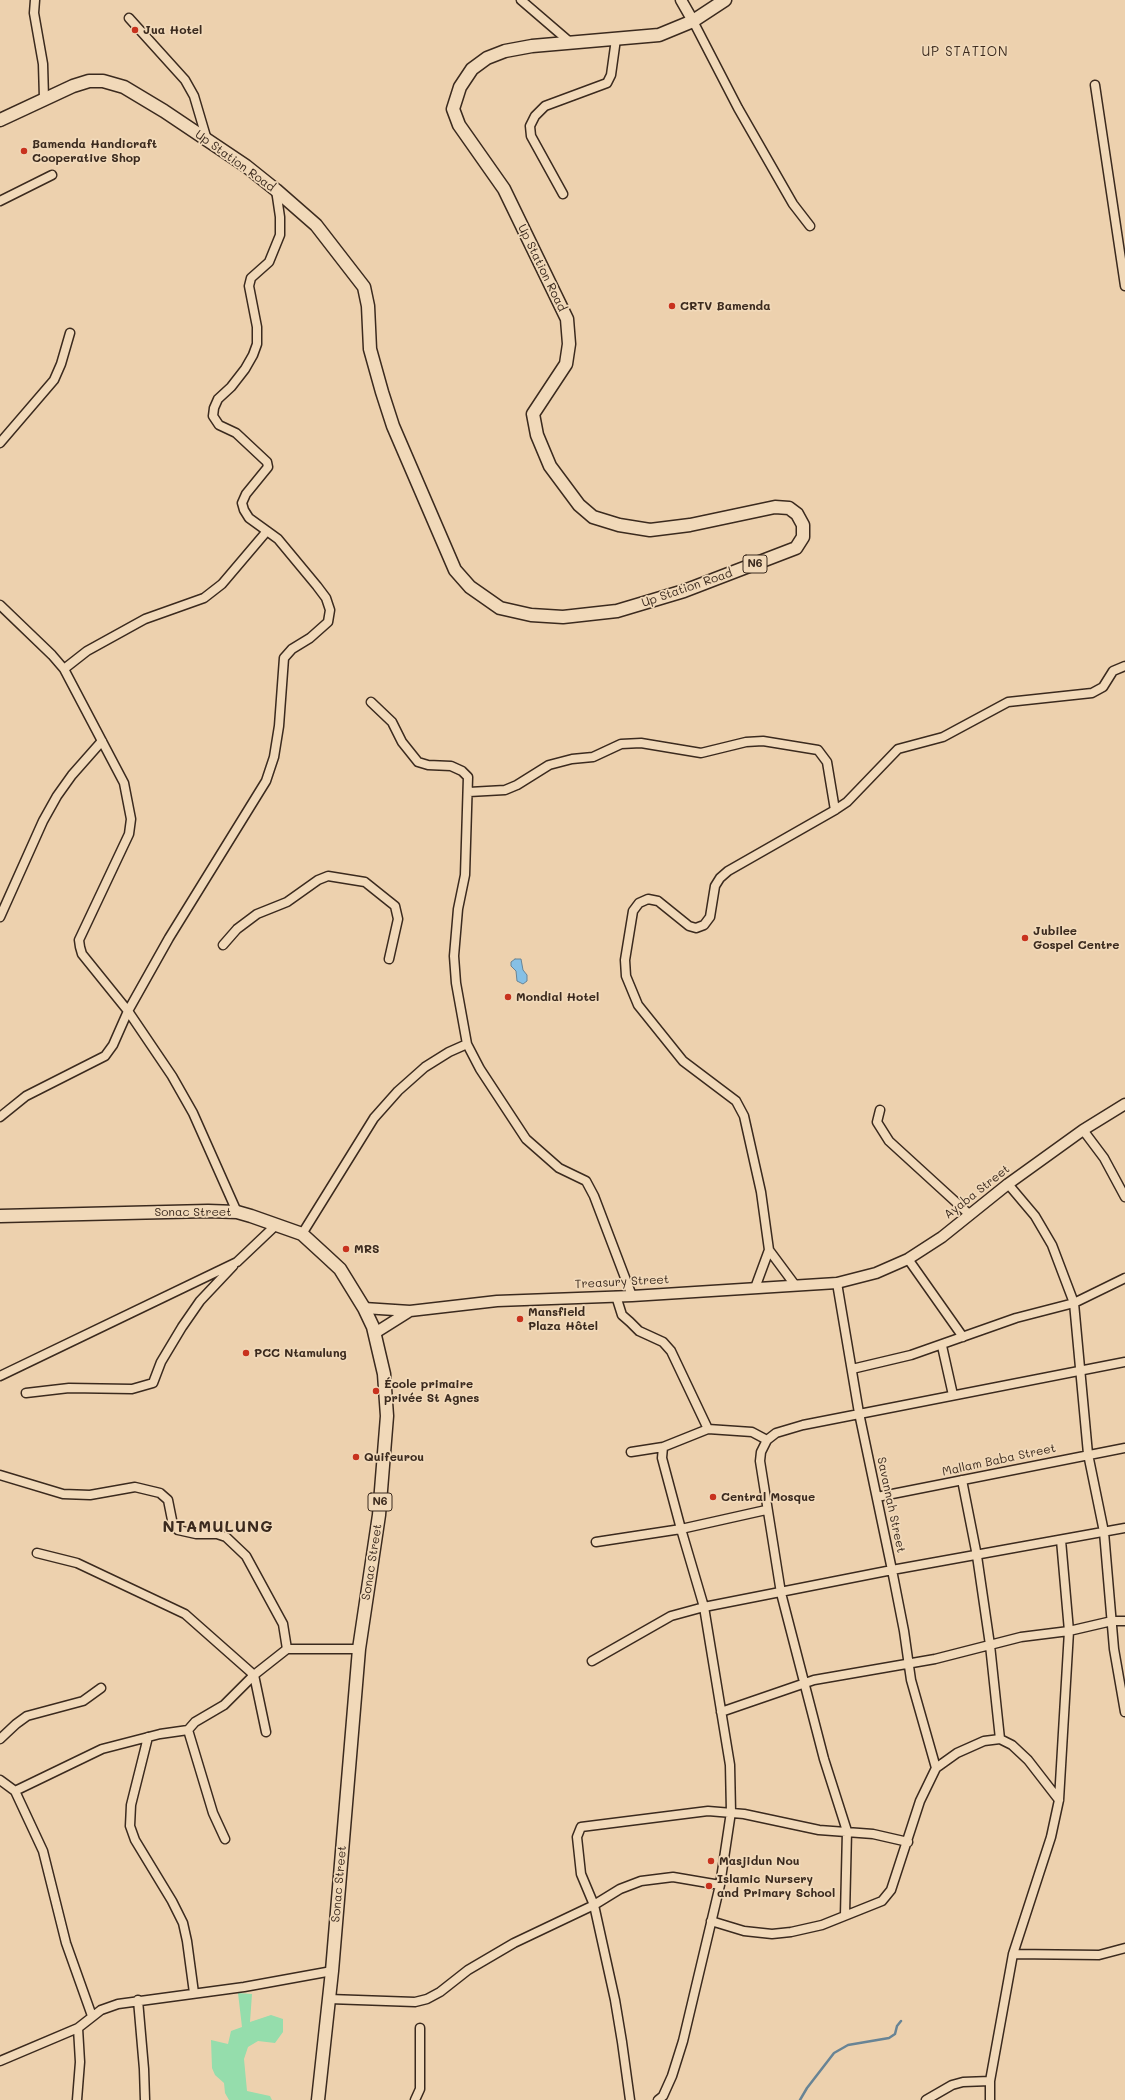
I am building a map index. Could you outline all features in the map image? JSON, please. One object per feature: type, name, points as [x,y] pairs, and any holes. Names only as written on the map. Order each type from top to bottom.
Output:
[{"type":"highway","name":"Up Station Road","points":[[0,120],[44,98],[73,86],[89,81],[103,81],[124,87],[246,166],[316,225],[364,287],[368,306],[370,349],[393,426],[455,570],[470,587],[500,608],[531,615],[563,617],[617,610],[655,601],[684,591],[796,548],[803,537],[803,524],[797,514],[789,508],[775,507],[690,525],[650,530],[619,525],[593,517],[579,505],[550,466],[537,434],[533,414],[566,364],[569,344],[567,319],[504,189],[459,125],[453,109],[460,87],[472,69],[487,58],[504,51],[532,46],[659,36],[693,21],[725,0]]},
{"type":"highway","name":"Sonac Street","points":[[0,1216],[208,1211],[237,1212],[302,1234],[340,1269],[364,1308],[375,1333],[384,1374],[387,1416],[379,1515],[359,1649],[332,1971],[318,2100]]},
{"type":"main road","points":[[681,0],[693,21]]},
{"type":"main road","name":"Ayaba Street","points":[[837,1283],[876,1273],[908,1259],[942,1237],[1008,1184],[1083,1130],[1125,1104]]},
{"type":"main road","name":"Treasury Street","points":[[364,1308],[410,1311],[497,1300],[632,1296],[837,1283]]},
{"type":"main road","name":"Treasury Street","points":[[375,1333],[410,1311]]},
{"type":"street","points":[[35,0],[34,13],[43,64],[44,98]]},
{"type":"street","points":[[521,0],[571,43]]},
{"type":"street","points":[[129,18],[185,80],[194,96],[207,140]]},
{"type":"street","points":[[693,21],[753,135],[793,204],[810,226]]},
{"type":"street","points":[[563,194],[531,136],[530,126],[535,116],[545,106],[607,83],[611,75],[616,39]]},
{"type":"street","points":[[1095,85],[1125,286]]},
{"type":"street","points":[[0,200],[52,175]]},
{"type":"street","points":[[0,1117],[26,1096],[105,1056],[118,1035],[128,1012],[169,938],[266,781],[274,757],[279,726],[284,658],[292,649],[310,638],[328,622],[330,610],[326,598],[278,540],[249,518],[244,510],[242,503],[246,494],[268,467],[267,462],[236,434],[219,425],[213,416],[214,408],[218,399],[231,387],[245,369],[257,344],[257,327],[249,286],[251,278],[269,262],[280,235],[280,217],[276,190]]},
{"type":"street","points":[[0,443],[54,380],[61,364],[70,333]]},
{"type":"street","points":[[64,670],[87,651],[145,619],[204,598],[222,584],[268,531]]},
{"type":"street","points":[[0,605],[52,655],[64,670],[124,783],[131,819],[129,834],[79,940],[80,947],[82,954],[128,1012],[161,1058],[194,1113],[237,1212]]},
{"type":"street","points":[[755,1288],[769,1250],[761,1192],[741,1107],[730,1096],[683,1061],[638,1005],[626,976],[625,960],[633,911],[639,903],[648,899],[658,901],[689,926],[696,928],[704,925],[710,917],[715,886],[720,878],[728,871],[847,802],[898,750],[943,737],[1008,702],[1092,693],[1103,686],[1113,671],[1125,666]]},
{"type":"street","points":[[371,702],[392,722],[406,748],[418,762],[428,765],[451,766],[462,771],[470,781],[466,875],[458,909],[454,956],[456,983],[467,1044],[480,1068],[526,1138],[559,1168],[586,1181],[594,1196],[632,1296]]},
{"type":"street","points":[[0,917],[43,820],[53,802],[72,775],[102,741]]},
{"type":"street","points":[[469,792],[496,791],[512,787],[549,765],[572,759],[594,757],[622,744],[641,743],[701,753],[746,742],[763,741],[818,750],[827,762],[835,810]]},
{"type":"street","points":[[223,945],[237,929],[257,914],[287,902],[318,880],[328,876],[365,882],[395,906],[398,919],[389,959]]},
{"type":"street","points":[[302,1234],[374,1118],[398,1091],[425,1067],[449,1052],[467,1044]]},
{"type":"street","points":[[880,1110],[877,1122],[889,1141],[970,1215]]},
{"type":"street","points":[[1083,1130],[1104,1158],[1125,1197]]},
{"type":"street","points":[[1008,1184],[1035,1216],[1052,1245],[1074,1303],[1088,1454],[1104,1532],[1114,1649],[1125,1712]]},
{"type":"street","points":[[26,1392],[70,1388],[132,1389],[153,1383],[161,1362],[200,1301],[237,1262],[275,1226]]},
{"type":"street","points":[[769,1250],[795,1285]]},
{"type":"street","points":[[908,1259],[963,1338]]},
{"type":"street","points":[[0,1376],[237,1262]]},
{"type":"street","points":[[852,1369],[942,1346],[1016,1318],[1074,1303],[1125,1278]]},
{"type":"street","name":"Savannah Street","points":[[837,1283],[859,1413],[892,1570],[977,1556],[1125,1528]]},
{"type":"street","points":[[616,1296],[622,1315],[640,1330],[663,1342],[671,1351],[708,1429]]},
{"type":"street","points":[[942,1346],[953,1395]]},
{"type":"street","points":[[845,1915],[847,1831],[824,1759],[781,1593],[766,1510],[760,1461],[761,1452],[767,1440],[776,1433],[803,1425],[1125,1362]]},
{"type":"street","points":[[631,1452],[663,1446],[708,1429],[752,1432],[767,1440]]},
{"type":"street","points":[[658,2100],[663,2096],[672,2076],[683,2041],[720,1885],[731,1812],[730,1765],[704,1607],[662,1458],[663,1446]]},
{"type":"street","name":"Mallam Baba Street","points":[[877,1497],[1088,1454],[1125,1448]]},
{"type":"street","points":[[0,1476],[63,1494],[90,1495],[135,1487],[160,1493],[168,1500],[173,1525],[178,1530],[196,1534],[217,1534],[226,1537],[246,1556],[283,1624],[287,1649]]},
{"type":"street","points":[[962,1480],[977,1556],[990,1646],[1000,1739]]},
{"type":"street","points":[[596,1542],[681,1529],[766,1510]]},
{"type":"street","points":[[990,2100],[990,2082],[1013,1954],[1051,1837],[1060,1800],[1069,1631],[1061,1540]]},
{"type":"street","points":[[37,1553],[77,1563],[185,1614],[254,1675],[266,1732]]},
{"type":"street","points":[[592,1661],[671,1616],[704,1607],[892,1570],[904,1631],[907,1663],[928,1745],[936,1768]]},
{"type":"street","points":[[721,1712],[805,1682],[935,1659],[1021,1637],[1069,1631],[1112,1621],[1125,1621]]},
{"type":"street","points":[[15,1791],[102,1749],[148,1737],[188,1730],[195,1722],[224,1705],[254,1675],[287,1649],[359,1649]]},
{"type":"street","points":[[0,1739],[27,1716],[83,1701],[101,1688]]},
{"type":"street","points":[[188,1730],[213,1813],[225,1839]]},
{"type":"street","points":[[148,1737],[131,1805],[130,1826],[135,1840],[172,1901],[183,1923],[194,1993]]},
{"type":"street","points":[[711,1921],[744,1931],[772,1934],[791,1932],[822,1925],[876,1904],[887,1896],[908,1842],[920,1801],[936,1768],[957,1753],[984,1741],[1000,1739],[1012,1745],[1028,1760],[1060,1800]]},
{"type":"street","points":[[0,1780],[15,1791],[22,1803],[43,1851],[66,1943],[92,2016]]},
{"type":"street","points":[[630,2100],[622,2042],[594,1905],[581,1874],[577,1837],[581,1827],[702,1811],[731,1812],[819,1830],[873,1834],[908,1842]]},
{"type":"street","points":[[329,1998],[414,2002],[427,1999],[440,1992],[468,1970],[514,1943],[594,1905],[620,1889],[641,1881],[673,1877],[720,1885]]},
{"type":"street","points":[[1013,1954],[1099,1955],[1125,1948]]},
{"type":"street","points":[[0,2061],[78,2028],[101,2010],[118,2004],[138,2000],[244,1988],[332,1971]]},
{"type":"street","points":[[138,2000],[145,2100]]},
{"type":"street","points":[[78,2028],[80,2062],[78,2100]]},
{"type":"street","points":[[414,2100],[420,2089],[420,2028]]},
{"type":"street","points":[[926,2100],[952,2085],[963,2082],[990,2082]]},
{"type":"green space","points":[[238,1993],[252,1994],[250,2022],[271,2015],[283,2019],[283,2032],[275,2043],[258,2041],[248,2047],[244,2059],[247,2091],[270,2096],[272,2100],[229,2100],[225,2093],[224,2083],[215,2075],[212,2068],[211,2040],[228,2044],[231,2031],[242,2027]]},
{"type":"water","points":[[515,959],[521,959],[523,970],[527,975],[527,981],[523,984],[517,981],[516,971],[511,966],[511,962]]},
{"type":"waterway","points":[[800,2100],[807,2088],[834,2053],[848,2045],[889,2038],[895,2034],[897,2026],[901,2021]]},
{"type":"place","name":"Jua Hotel","points":[[135,30]]},
{"type":"place","name":"Bamenda Handicraft Cooperative Shop","points":[[24,151]]},
{"type":"place","name":"CRTV Bamenda","points":[[672,306]]},
{"type":"place","name":"Jubilee Gospel Centre","points":[[1025,938]]},
{"type":"place","name":"Mondial Hotel","points":[[508,997]]},
{"type":"place","name":"MRS","points":[[346,1249]]},
{"type":"place","name":"Mansfield Plaza Hôtel","points":[[520,1319]]},
{"type":"place","name":"PCC Ntamulung","points":[[246,1353]]},
{"type":"place","name":"École primaire privée St Agnes","points":[[376,1391]]},
{"type":"place","name":"Quifeurou","points":[[356,1457]]},
{"type":"place","name":"Central Mosque","points":[[713,1497]]},
{"type":"place","name":"Masjidun Nou","points":[[711,1861]]},
{"type":"place","name":"Islamic Nursery and Primary School","points":[[709,1886]]},
{"type":"district","name":"UP STATION","points":[[965,52]]},
{"type":"district","name":"NTAMULUNG","points":[[218,1527]]}]
